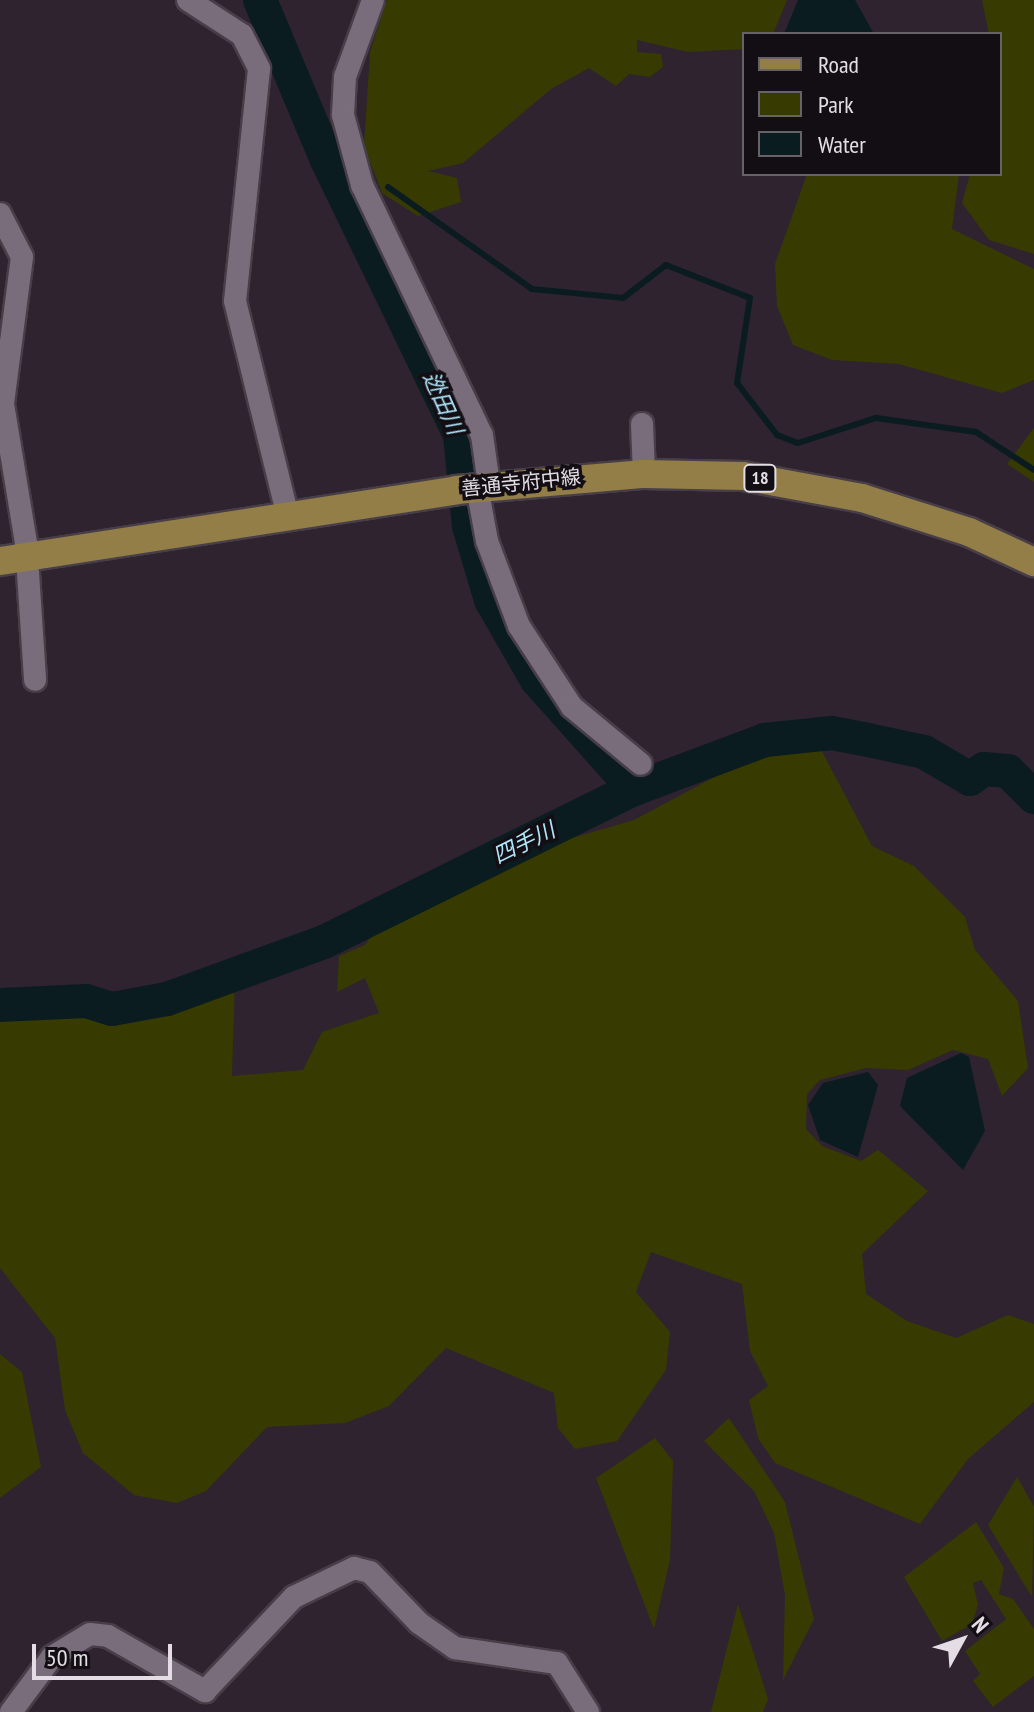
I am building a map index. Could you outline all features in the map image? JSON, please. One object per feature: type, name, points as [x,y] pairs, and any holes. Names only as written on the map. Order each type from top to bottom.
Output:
[{"type":"main road","name":"善通寺府中線","points":[[14,559],[474,487],[644,474],[743,476],[862,498],[969,532],[1034,562]]},
{"type":"street","points":[[188,0],[242,35],[259,69],[235,301],[288,516]]},
{"type":"street","points":[[373,0],[345,77],[343,115],[362,185],[482,435],[474,487],[487,541],[519,626],[572,707],[641,764]]},
{"type":"street","points":[[0,214],[22,257],[3,404],[14,559],[35,680]]},
{"type":"street","points":[[642,424],[644,474]]},
{"type":"street","points":[[11,1712],[52,1657],[90,1634],[108,1636],[205,1691],[294,1597],[354,1568],[370,1572],[419,1623],[455,1648],[557,1663],[588,1712]]},
{"type":"green space","points":[[387,0],[787,0],[774,32],[742,32],[742,49],[688,52],[637,40],[637,52],[661,54],[663,67],[650,77],[629,74],[616,86],[589,68],[551,89],[463,163],[428,171],[457,178],[461,202],[418,216],[382,193],[364,146],[370,52]]},
{"type":"green space","points":[[982,0],[1034,0],[1034,254],[989,240],[962,203],[969,176],[1002,176],[1002,32],[989,32]]},
{"type":"green space","points":[[806,176],[959,176],[952,229],[1034,269],[1034,380],[1002,393],[899,364],[832,360],[793,345],[777,306],[775,264]]},
{"type":"green space","points":[[1034,428],[1034,482],[1007,464]]},
{"type":"green space","points":[[817,742],[872,846],[914,866],[965,917],[975,950],[1018,1001],[1028,1068],[1002,1096],[988,1059],[953,1050],[908,1070],[866,1068],[820,1080],[807,1094],[806,1129],[822,1146],[861,1161],[878,1150],[928,1191],[862,1254],[866,1294],[907,1321],[956,1338],[1008,1315],[1034,1324],[1034,1402],[968,1459],[920,1524],[775,1463],[758,1438],[749,1400],[768,1386],[750,1351],[742,1284],[651,1252],[636,1292],[670,1332],[666,1370],[617,1441],[575,1449],[558,1428],[554,1393],[446,1348],[389,1406],[345,1423],[267,1427],[206,1491],[177,1503],[134,1495],[83,1453],[65,1410],[55,1338],[0,1268],[0,1013],[87,1009],[113,1019],[191,1002],[235,977],[232,1076],[303,1070],[322,1032],[379,1013],[365,978],[337,992],[339,956],[365,945],[377,928],[569,839],[634,820],[767,749]]},
{"type":"green space","points":[[0,1354],[22,1372],[41,1467],[0,1498]]},
{"type":"green space","points":[[729,1418],[785,1502],[814,1619],[783,1680],[785,1595],[774,1533],[754,1491],[704,1441]]},
{"type":"green space","points":[[655,1438],[673,1461],[670,1560],[654,1629],[596,1478]]},
{"type":"green space","points":[[1017,1477],[1034,1507],[1032,1597],[988,1525]]},
{"type":"green space","points":[[976,1522],[1004,1568],[999,1594],[1013,1599],[1034,1629],[1034,1676],[993,1707],[973,1681],[980,1674],[965,1651],[1006,1619],[981,1580],[973,1583],[978,1605],[972,1624],[942,1641],[904,1577]]},
{"type":"green space","points":[[738,1604],[768,1699],[763,1712],[711,1712]]},
{"type":"water","points":[[798,0],[855,0],[873,32],[785,32]]},
{"type":"water","points":[[961,1053],[969,1057],[985,1131],[963,1170],[900,1106],[907,1078]]},
{"type":"water","points":[[868,1072],[878,1085],[858,1157],[820,1140],[808,1105],[823,1083]]},
{"type":"waterway","name":"迯田川","points":[[260,0],[327,160],[460,435],[469,526],[491,600],[537,680],[634,789]]},
{"type":"waterway","points":[[388,187],[532,289],[623,298],[666,265],[750,298],[737,383],[777,435],[798,443],[876,418],[976,432],[1034,470]]},
{"type":"waterway","points":[[343,194],[353,189]]},
{"type":"waterway","name":"四手川","points":[[0,1005],[86,1001],[112,1009],[167,999],[326,941],[634,789],[765,740],[832,733],[868,740],[924,752],[970,779],[984,769],[1008,771],[1034,797]]}]
